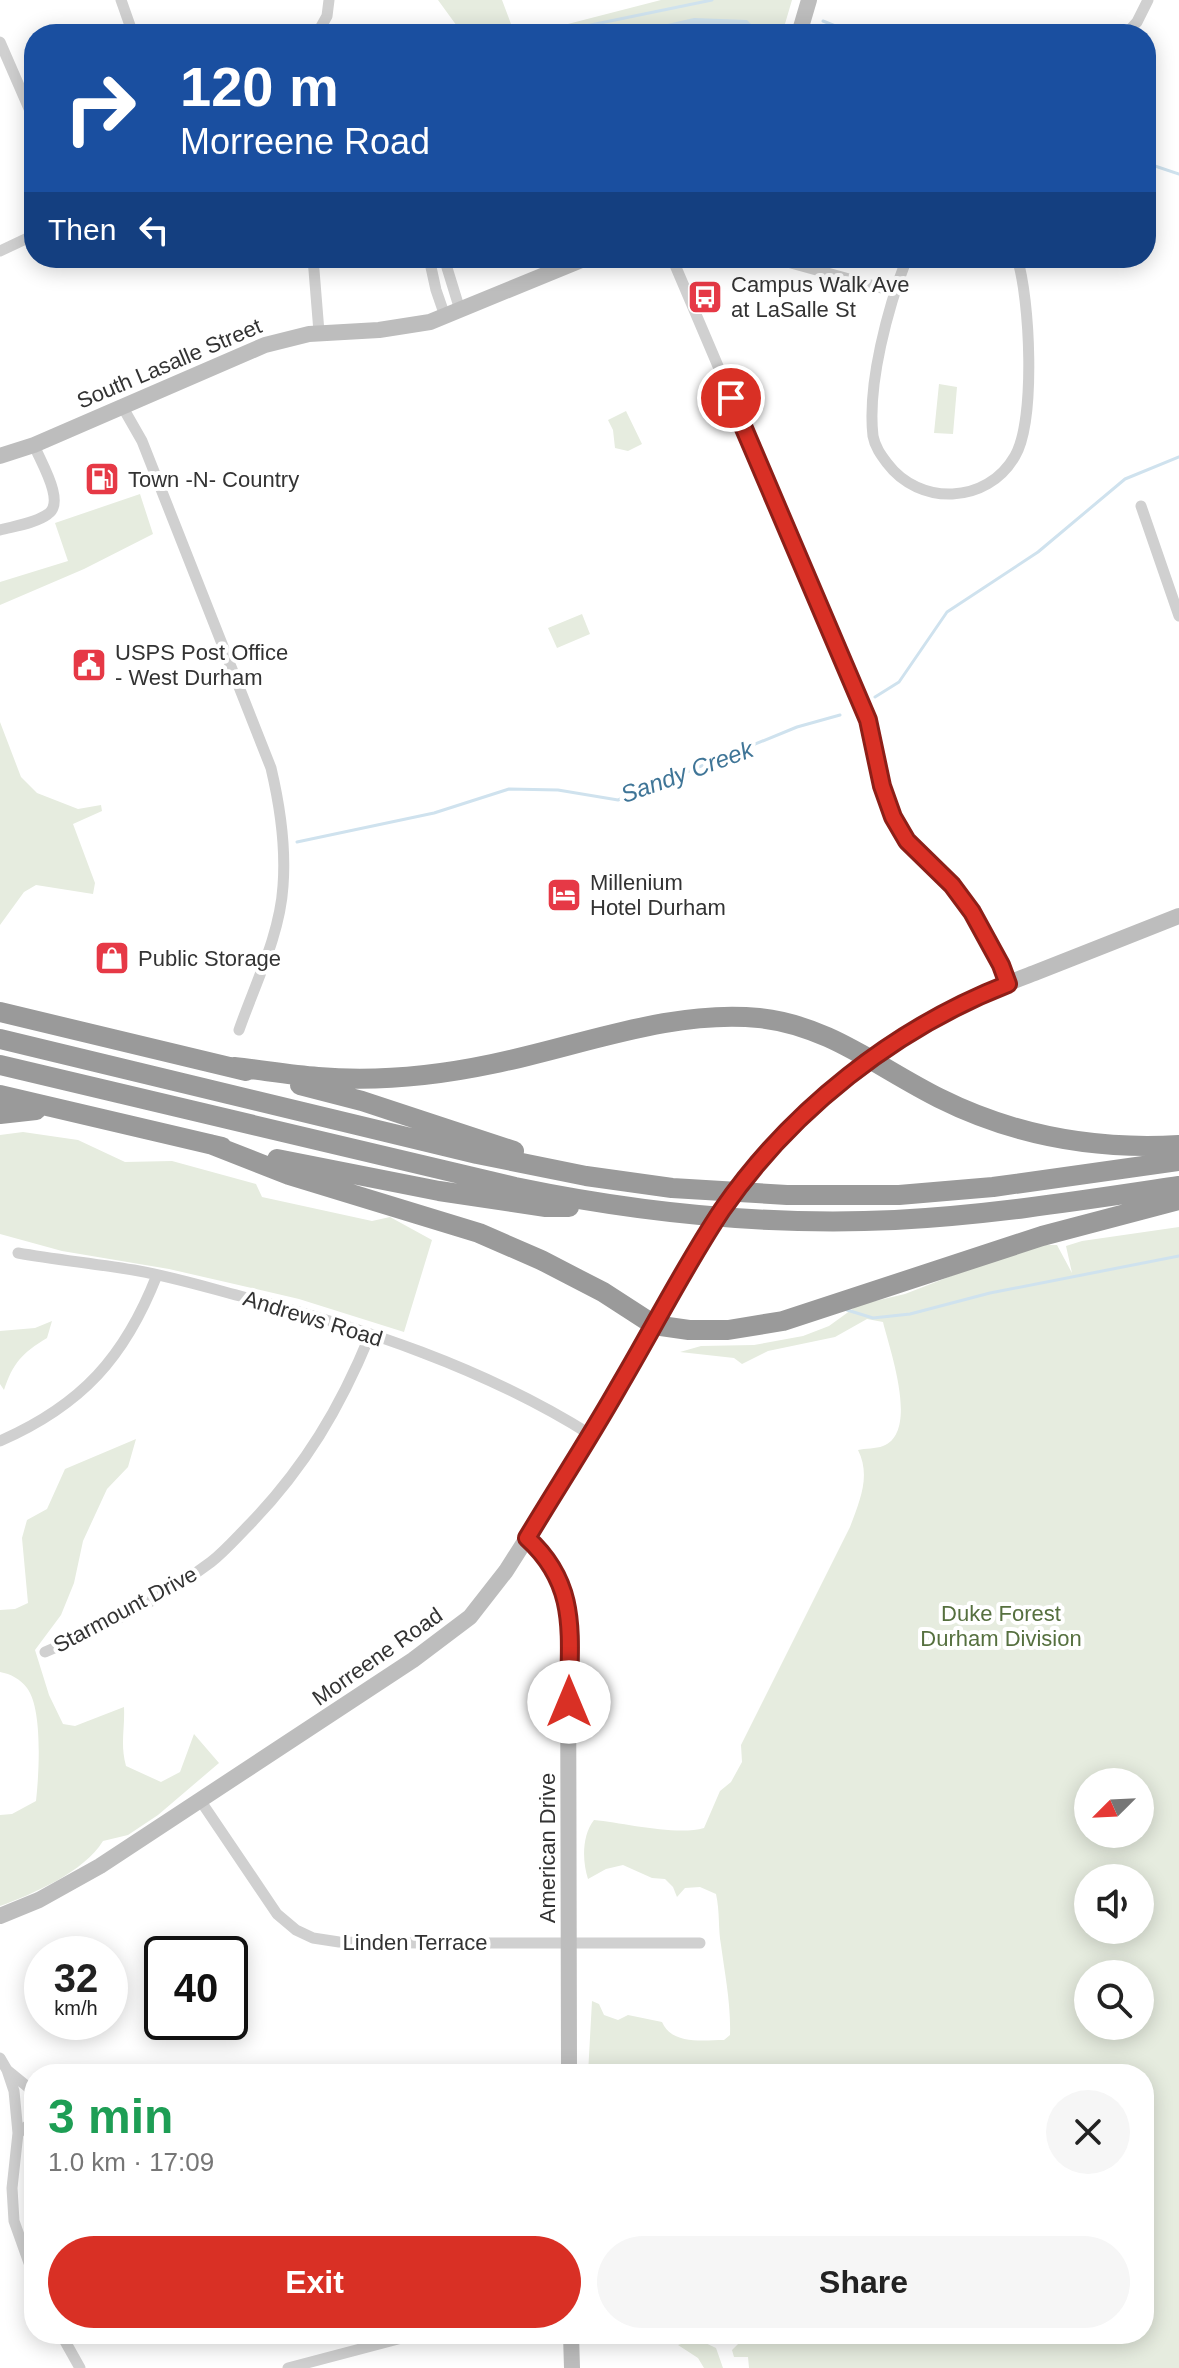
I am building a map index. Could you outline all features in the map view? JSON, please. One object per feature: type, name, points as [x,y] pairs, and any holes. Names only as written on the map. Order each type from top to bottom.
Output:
[{"type":"highway","points":[[0,1012],[234,1067],[362,1101],[515,1151],[549,1159],[586,1176]]},
{"type":"highway","points":[[234,1067],[343,1079],[413,1076],[490,1065],[627,1032],[715,1016],[783,1021],[846,1043],[937,1097],[1019,1130],[1055,1139],[1108,1145],[1179,1145]]},
{"type":"highway","points":[[0,1039],[439,1146],[586,1176],[710,1191],[809,1196],[899,1195],[1006,1186],[1179,1161]]},
{"type":"highway","points":[[0,1065],[480,1179],[617,1206]]},
{"type":"highway","points":[[0,1095],[346,1174],[546,1207],[617,1206],[761,1219],[894,1220],[1022,1209],[1179,1186]]},
{"type":"highway","points":[[0,1114],[16,1110],[61,1109]]},
{"type":"highway","points":[[210,1144],[289,1175],[491,1238],[603,1292],[654,1325],[703,1331],[783,1321],[1042,1236],[1179,1200]]},
{"type":"street","points":[[121,0],[129,24]]},
{"type":"street","points":[[323,24],[329,0]]},
{"type":"street","points":[[802,24],[809,0]]},
{"type":"street","points":[[1135,24],[1148,0]]},
{"type":"street","points":[[0,42],[24,97]]},
{"type":"street","points":[[0,251],[24,240]]},
{"type":"street","points":[[314,268],[319,332]]},
{"type":"street","points":[[431,268],[436,290],[452,313]]},
{"type":"street","points":[[445,268],[452,313]]},
{"type":"street","name":"South Lasalle Street","points":[[0,456],[34,445],[242,353],[287,338],[319,332],[388,329],[430,322],[562,268]]},
{"type":"street","points":[[676,268],[863,707],[882,786],[893,817],[907,841],[952,885],[972,912],[1008,984]]},
{"type":"street","points":[[809,268],[896,292]]},
{"type":"street","points":[[904,268],[874,385],[876,446],[889,466],[905,482],[929,493],[957,494],[991,482],[1011,462],[1019,445],[1027,402],[1028,361],[1019,268]]},
{"type":"street","points":[[122,406],[142,441],[187,553],[271,768],[278,796],[283,852],[282,895],[269,946],[239,1030]]},
{"type":"street","points":[[0,530],[46,516],[55,507],[56,497],[34,445]]},
{"type":"street","points":[[1141,506],[1179,616]]},
{"type":"street","name":"Morreene Road","points":[[0,1916],[84,1876],[452,1632],[485,1600],[591,1435],[723,1209],[801,1118],[872,1059],[948,1011],[1179,916]]},
{"type":"street","name":"Andrews Road","points":[[18,1253],[157,1275],[280,1306],[436,1358],[547,1407],[591,1435]]},
{"type":"street","points":[[0,1441],[68,1402],[99,1374],[122,1348],[157,1275]]},
{"type":"street","name":"Starmount Drive","points":[[45,1652],[101,1627],[162,1594],[226,1549],[276,1498],[315,1446],[370,1335]]},
{"type":"street","name":"American Drive","points":[[527,1538],[558,1576],[568,1609],[569,2064]]},
{"type":"street","name":"Linden Terrace","points":[[200,1800],[277,1914],[305,1935],[339,1942],[700,1943]]},
{"type":"street","points":[[0,2058],[14,2091],[18,2133],[12,2188],[14,2221],[24,2249]]},
{"type":"street","points":[[7,2070],[24,2084]]},
{"type":"street","points":[[18,2133],[24,2128]]},
{"type":"street","points":[[67,2344],[80,2368]]},
{"type":"street","points":[[288,2368],[362,2344]]},
{"type":"street","points":[[571,2344],[572,2368]]},
{"type":"green space","points":[[438,0],[502,0],[511,24],[455,24]]},
{"type":"green space","points":[[661,0],[792,0],[785,24],[568,24]]},
{"type":"green space","points":[[939,384],[957,387],[953,434],[934,433]]},
{"type":"green space","points":[[626,411],[642,444],[628,451],[615,448],[613,430],[608,420]]},
{"type":"green space","points":[[140,494],[153,534],[84,569],[0,605],[0,582],[68,561],[55,523]]},
{"type":"green space","points":[[582,614],[590,634],[557,648],[548,628]]},
{"type":"green space","points":[[0,722],[21,777],[37,793],[78,809],[101,805],[102,811],[73,824],[95,883],[93,894],[36,885],[24,892],[0,925]]},
{"type":"green space","points":[[23,1132],[78,1140],[125,1162],[172,1161],[256,1184],[262,1197],[372,1221],[390,1217],[432,1240],[404,1332],[299,1299],[169,1269],[62,1251],[0,1234],[0,1135]]},
{"type":"green space","name":"Duke Forest Durham Division","points":[[1179,1227],[1179,2368],[749,2368],[748,2357],[734,2357],[732,2350],[738,2344],[1154,2344],[1154,2064],[589,2064],[592,2001],[599,2004],[604,2015],[618,2020],[628,2015],[662,2022],[673,2035],[680,2038],[724,2040],[730,2035],[716,1894],[700,1887],[685,1888],[677,1897],[665,1879],[652,1878],[623,1865],[606,1869],[588,1879],[584,1856],[587,1833],[594,1820],[665,1830],[704,1828],[720,1791],[731,1782],[742,1762],[741,1745],[850,1527],[864,1479],[858,1450],[883,1446],[894,1438],[899,1424],[899,1388],[883,1322],[867,1319],[835,1337],[768,1351],[742,1364],[734,1358],[680,1352],[701,1346],[754,1345],[803,1336],[829,1326],[858,1305],[905,1294],[1031,1245],[1057,1245],[1072,1273],[1066,1246]]},
{"type":"green space","points":[[52,1321],[47,1338],[20,1360],[4,1390],[0,1384],[0,1331],[35,1328]]},
{"type":"green space","points":[[136,1439],[128,1467],[107,1489],[83,1541],[74,1583],[61,1615],[35,1650],[49,1695],[63,1724],[75,1726],[124,1707],[126,1766],[161,1782],[180,1772],[194,1734],[219,1763],[158,1815],[128,1835],[103,1841],[84,1863],[71,1872],[0,1906],[0,1815],[12,1814],[36,1801],[39,1759],[38,1726],[32,1698],[21,1682],[0,1672],[0,1610],[15,1609],[28,1603],[22,1538],[27,1520],[47,1509],[65,1469]]},
{"type":"green space","points":[[708,2344],[716,2348],[723,2368],[704,2368],[698,2358],[678,2345]]},
{"type":"water","points":[[694,18],[747,20],[751,24],[667,24]]},
{"type":"waterway","points":[[596,24],[712,0]]},
{"type":"waterway","points":[[823,21],[830,24]]},
{"type":"waterway","points":[[1156,166],[1179,174]]},
{"type":"waterway","name":"Sandy Creek","points":[[875,697],[899,682],[947,612],[1038,552],[1125,479],[1179,457]]},
{"type":"waterway","name":"Sandy Creek","points":[[297,842],[434,813],[509,789],[558,790],[618,800],[797,727],[840,715]]},
{"type":"waterway","points":[[847,1310],[873,1318],[910,1314],[990,1293],[1179,1256]]},
{"type":"place","name":"Campus Walk Ave at LaSalle St","points":[[705,297]]},
{"type":"place","name":"Town -N- Country","points":[[102,479]]},
{"type":"place","name":"USPS Post Office - West Durham","points":[[89,665]]},
{"type":"place","name":"Millenium Hotel Durham","points":[[564,895]]},
{"type":"place","name":"Public Storage","points":[[112,958]]},
{"type":"route","points":[[569,1702],[567,1599],[554,1570],[527,1538],[618,1390],[693,1258],[723,1209],[801,1118],[872,1059],[915,1030],[962,1003],[1008,984],[972,912],[952,885],[907,841],[893,817],[882,786],[868,720],[731,398]]}]
